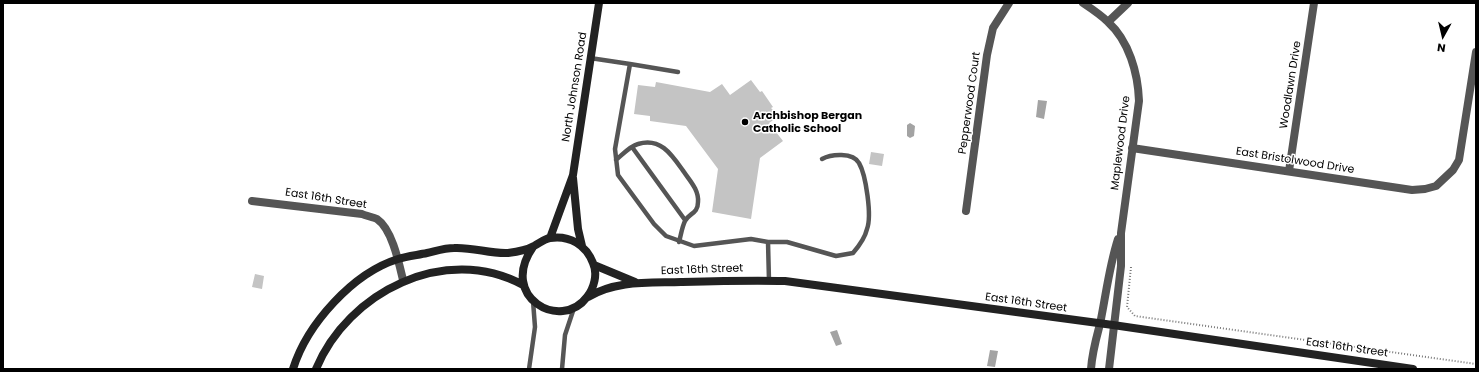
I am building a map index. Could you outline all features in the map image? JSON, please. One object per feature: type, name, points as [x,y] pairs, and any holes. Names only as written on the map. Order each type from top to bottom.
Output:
[{"type":"main road","name":"North Johnson Road","points":[[550,238],[573,175],[599,3]]},
{"type":"main road","name":"North Johnson Road","points":[[573,175],[578,229],[582,246]]},
{"type":"main road","points":[[293,369],[305,341],[332,304],[347,289],[364,277],[397,259],[453,248],[508,253],[533,247],[550,238],[567,238],[582,246],[589,253],[594,265],[594,284],[588,297],[574,308],[556,311],[540,306],[533,301],[523,285],[511,278],[473,271],[448,270],[403,280],[372,299],[351,316],[335,334],[321,357],[316,369]]},
{"type":"main road","points":[[523,285],[523,265],[533,247]]},
{"type":"main road","name":"East 16th Street","points":[[594,265],[635,282]]},
{"type":"main road","name":"East 16th Street","points":[[588,297],[599,290],[635,282],[769,281],[830,287],[1412,369]]},
{"type":"street","name":"Pepperwood Court","points":[[966,211],[987,55],[993,28],[1009,3]]},
{"type":"street","name":"Maplewood Drive","points":[[1084,3],[1108,22],[1117,32],[1128,52],[1135,71],[1139,101],[1121,233],[1121,266],[1109,369]]},
{"type":"street","points":[[1108,22],[1128,3]]},
{"type":"street","name":"Woodlawn Drive","points":[[1289,171],[1314,3]]},
{"type":"street","name":"East Bristolwood Drive","points":[[1132,148],[1412,190],[1436,186],[1449,174],[1459,160],[1476,52]]},
{"type":"street","name":"East 16th Street","points":[[252,201],[362,214],[376,219],[387,231],[403,280]]},
{"type":"street","name":"Maplewood Drive","points":[[1091,369],[1094,342],[1100,324],[1110,264],[1121,233]]},
{"type":"lane","points":[[590,58],[678,72]]},
{"type":"lane","points":[[630,64],[624,105],[618,131],[616,160],[618,175],[654,224],[666,236],[679,242],[694,246],[751,239],[768,242],[787,242],[836,256],[853,253],[861,243],[868,229],[869,216],[866,190],[859,163],[856,158],[842,155],[828,155],[822,158]]},
{"type":"lane","points":[[616,160],[637,144],[651,142],[664,147],[669,151],[695,187],[699,197],[695,213],[685,220],[679,242]]},
{"type":"lane","points":[[632,147],[685,220]]},
{"type":"lane","points":[[768,242],[769,281]]},
{"type":"lane","points":[[529,369],[535,327],[533,301]]},
{"type":"lane","points":[[562,369],[565,335],[574,308]]},
{"type":"path","points":[[1131,266],[1127,306],[1131,313],[1135,316],[1476,364]]},
{"type":"shaded area","points":[[1038,100],[1047,101],[1044,119],[1036,117]]},
{"type":"shaded area","points":[[910,123],[915,126],[914,136],[910,138],[907,136],[907,125]]},
{"type":"shaded area","points":[[837,330],[842,344],[836,346],[830,332]]},
{"type":"shaded area","points":[[990,350],[998,351],[995,367],[987,366]]},
{"type":"building","name":"Archbishop Bergan Catholic School","points":[[751,80],[760,92],[762,91],[773,107],[771,108],[779,116],[769,123],[783,141],[760,158],[751,219],[712,212],[718,169],[686,126],[650,121],[650,116],[634,114],[638,85],[655,87],[656,82],[710,92],[722,84],[730,95]]},
{"type":"building","points":[[871,152],[884,154],[882,166],[869,164]]},
{"type":"building","points":[[255,274],[264,276],[262,289],[252,287]]},
{"type":"place","name":"Archbishop Bergan Catholic School","points":[[745,122]]}]
